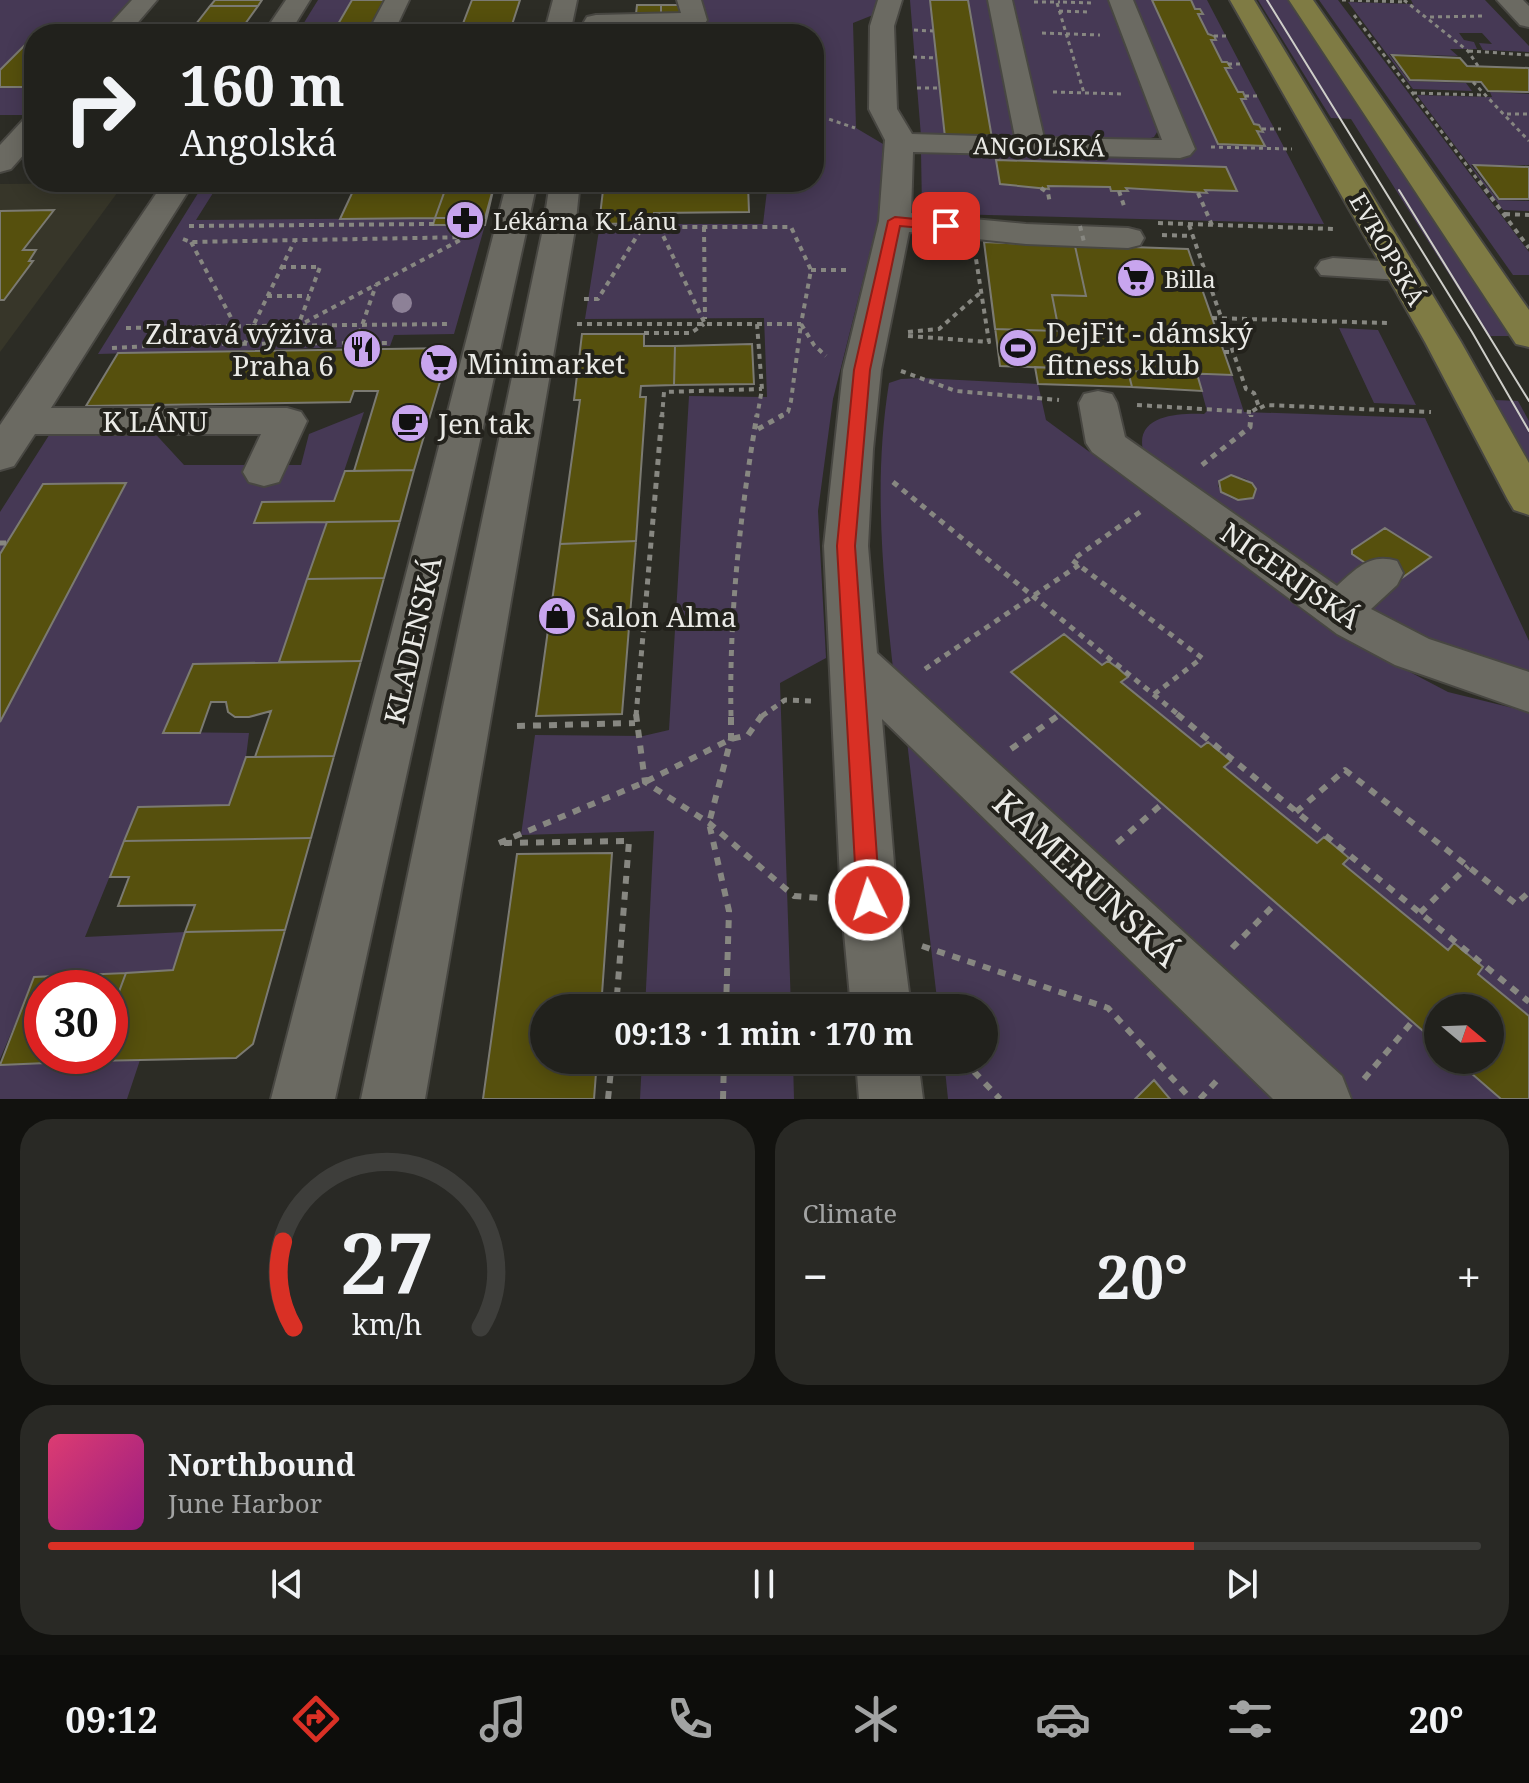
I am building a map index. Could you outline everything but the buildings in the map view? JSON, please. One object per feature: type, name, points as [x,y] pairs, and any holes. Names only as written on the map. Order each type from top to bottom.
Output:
[{"type":"main road","name":"EVROPSKÁ","points":[[1242,0],[1401,270],[1529,500]]},
{"type":"main road","points":[[1301,0],[1529,336]]},
{"type":"street","points":[[123,24],[145,0]]},
{"type":"street","points":[[282,24],[298,0]]},
{"type":"street","points":[[385,24],[397,0]]},
{"type":"street","points":[[559,24],[565,0]]},
{"type":"street","points":[[596,19],[695,20],[689,0]]},
{"type":"street","points":[[879,994],[869,900],[846,546],[860,385],[895,221],[899,140],[898,132],[886,119],[883,109],[882,26],[890,0]]},
{"type":"street","points":[[1000,0],[1031,146]]},
{"type":"street","points":[[1121,0],[1158,95]]},
{"type":"street","points":[[1509,0],[1529,20]]},
{"type":"street","name":"ANGOLSKÁ","points":[[899,140],[918,144],[1180,149],[1158,95]]},
{"type":"street","points":[[0,163],[24,136]]},
{"type":"street","points":[[0,171],[24,171]]},
{"type":"street","points":[[0,456],[172,192]]},
{"type":"street","points":[[393,1099],[517,439],[559,229],[571,205],[519,195]]},
{"type":"street","name":"KLADENSKÁ","points":[[303,1099],[519,195]]},
{"type":"street","points":[[895,221],[1026,234],[1136,230]]},
{"type":"street","points":[[1333,268],[1401,270]]},
{"type":"street","name":"NIGERIJSKÁ","points":[[1098,403],[1106,443],[1158,498],[1339,611],[1412,652],[1529,692]]},
{"type":"street","name":"K LÁNU","points":[[23,421],[287,421],[264,472]]},
{"type":"street","points":[[460,440],[517,439]]},
{"type":"street","points":[[1339,611],[1381,573]]},
{"type":"street","name":"KAMERUNSKÁ","points":[[854,680],[976,773],[1198,983],[1338,1094]]},
{"type":"street","points":[[888,1074],[891,1099]]},
{"type":"path","points":[[1342,0],[1406,1],[1468,51],[1478,66]]},
{"type":"path","points":[[1342,0],[1529,248]]},
{"type":"path","points":[[1057,3],[1084,93]]},
{"type":"path","points":[[1429,17],[1453,16]]},
{"type":"path","points":[[909,30],[933,31]]},
{"type":"path","points":[[1007,32],[1135,36]]},
{"type":"path","points":[[1468,51],[1529,55]]},
{"type":"path","points":[[912,57],[936,58]]},
{"type":"path","points":[[1473,82],[1529,141]]},
{"type":"path","points":[[914,88],[940,88]]},
{"type":"path","points":[[1020,91],[1158,95]]},
{"type":"path","points":[[1412,93],[1484,95]]},
{"type":"path","points":[[1245,96],[1265,96]]},
{"type":"path","points":[[1506,114],[1529,114]]},
{"type":"path","points":[[1262,129],[1283,129]]},
{"type":"path","points":[[1211,147],[1293,149]]},
{"type":"path","points":[[1198,193],[1212,225]]},
{"type":"path","points":[[571,205],[642,227],[791,227],[811,270],[794,358],[796,383],[788,412],[758,429]]},
{"type":"path","points":[[1504,214],[1529,215]]},
{"type":"path","points":[[1084,242],[1080,224],[1091,221]]},
{"type":"path","points":[[188,226],[434,224]]},
{"type":"path","points":[[1153,695],[1202,658],[1072,560],[1250,427],[1251,412],[1259,407],[1254,393],[1246,389],[1189,225]]},
{"type":"path","points":[[1136,230],[1189,225],[1336,229]]},
{"type":"path","points":[[575,299],[598,299],[642,227]]},
{"type":"path","points":[[659,227],[705,324]]},
{"type":"path","points":[[704,227],[705,324]]},
{"type":"path","points":[[298,326],[465,237]]},
{"type":"path","points":[[179,238],[191,242],[483,237]]},
{"type":"path","points":[[244,345],[295,240]]},
{"type":"path","points":[[191,242],[236,327]]},
{"type":"path","points":[[975,246],[989,342],[904,334],[939,329],[981,292]]},
{"type":"path","points":[[281,267],[320,267],[298,326]]},
{"type":"path","points":[[811,270],[848,270]]},
{"type":"path","points":[[356,343],[376,285]]},
{"type":"path","points":[[267,296],[309,296]]},
{"type":"path","points":[[1212,318],[1387,323]]},
{"type":"path","points":[[114,329],[460,324]]},
{"type":"path","points":[[571,324],[801,324]]},
{"type":"path","points":[[644,333],[691,333],[705,324]]},
{"type":"path","points":[[726,994],[729,911],[709,823],[731,739],[730,662],[750,458],[758,429],[762,389],[757,324]]},
{"type":"path","points":[[801,324],[814,345],[860,385]]},
{"type":"path","points":[[102,348],[185,344],[391,343]]},
{"type":"path","points":[[180,352],[185,344]]},
{"type":"path","points":[[1224,352],[1233,352]]},
{"type":"path","points":[[762,389],[664,392],[635,723],[645,782],[709,823],[794,896]]},
{"type":"path","points":[[1266,405],[1431,412]]},
{"type":"path","points":[[882,473],[1529,1002]]},
{"type":"path","points":[[920,672],[1079,565]]},
{"type":"path","points":[[617,994],[629,841],[499,843],[645,782],[731,739],[748,735],[764,713],[785,700],[854,680]]},
{"type":"path","points":[[976,773],[1059,715]]},
{"type":"path","points":[[517,726],[635,723]]},
{"type":"path","points":[[1296,812],[1345,770],[1516,904],[1529,892]]},
{"type":"path","points":[[1082,873],[1162,804]]},
{"type":"path","points":[[1420,913],[1468,866]]},
{"type":"path","points":[[1198,983],[1276,903]]},
{"type":"path","points":[[917,944],[1108,1008],[1191,1099]]},
{"type":"path","points":[[1338,1094],[1412,1022]]},
{"type":"path","points":[[608,1099],[611,1074]]},
{"type":"path","points":[[723,1099],[724,1074]]},
{"type":"path","points":[[976,1074],[1000,1099]]},
{"type":"shaded area","points":[[0,0],[135,0],[108,24],[24,24],[24,45],[0,70]]},
{"type":"shaded area","points":[[318,0],[352,0],[339,24],[303,24]]},
{"type":"shaded area","points":[[702,0],[879,0],[878,13],[853,23],[856,128],[883,144],[878,220],[833,399],[818,511],[826,658],[780,683],[791,994],[646,994],[654,831],[521,835],[535,735],[643,736],[669,730],[689,396],[767,397],[764,318],[585,319],[600,224],[763,224],[767,192],[824,192],[824,24],[697,22],[706,17]]},
{"type":"shaded area","points":[[910,0],[930,0],[945,137],[921,136]]},
{"type":"shaded area","points":[[968,0],[1152,0],[1218,144],[1264,146],[1257,131],[1263,131],[1254,124],[1241,99],[1246,98],[1243,92],[1238,92],[1225,68],[1230,67],[1227,62],[1222,62],[1211,40],[1215,39],[1213,34],[1208,34],[1198,14],[1202,13],[1195,9],[1191,0],[1207,0],[1324,224],[949,214],[922,209],[921,152],[1186,153],[1159,129],[1154,137],[1134,143],[951,137],[992,137]],"holes":[[[997,161],[1226,167],[1237,191],[1190,193],[1188,190],[1126,188],[1127,191],[1111,191],[1110,187],[1048,186],[1048,189],[1000,184]]]},
{"type":"shaded area","points":[[1258,0],[1289,0],[1509,336],[1488,336],[1351,119],[1331,118]]},
{"type":"shaded area","points":[[1319,0],[1338,0],[1529,252],[1529,275],[1513,275]]},
{"type":"shaded area","points":[[1411,0],[1485,0],[1529,46],[1529,52],[1483,50],[1479,43],[1492,44],[1482,33],[1459,33],[1464,40],[1474,42],[1477,49],[1450,49],[1458,56],[1389,54],[1409,81],[1466,83],[1472,91],[1413,89],[1348,2],[1413,4]]},
{"type":"shaded area","points":[[0,87],[24,87],[24,115],[0,115]]},
{"type":"shaded area","points":[[1490,92],[1529,94],[1529,165],[1471,165],[1498,200],[1529,201],[1529,211],[1503,210],[1417,95],[1492,97]]},
{"type":"shaded area","points":[[0,184],[24,184],[24,192],[118,192],[0,352]]},
{"type":"shaded area","points":[[199,192],[290,192],[213,193],[196,220],[435,218],[434,225],[485,225],[454,334],[394,335],[390,346],[98,354]]},
{"type":"shaded area","points":[[1339,328],[1378,330],[1416,405],[1374,403]]},
{"type":"shaded area","points":[[1197,374],[1232,375],[1244,412],[1425,418],[1529,641],[1529,670],[1517,670],[1431,645],[1363,607],[1428,560],[1430,556],[1411,544],[1340,591],[1144,454],[1142,441],[1151,424],[1170,416],[1204,414],[1207,411]],"holes":[[[1231,475],[1246,479],[1256,489],[1253,498],[1238,500],[1228,497],[1218,486],[1219,480]]]},
{"type":"shaded area","points":[[901,379],[1038,384],[1046,420],[1295,603],[1366,649],[1448,692],[1529,712],[1529,1016],[1478,974],[1483,967],[1454,943],[1448,950],[1343,864],[1349,858],[1324,837],[1317,843],[1121,682],[1127,677],[1108,661],[1102,665],[1064,634],[1011,672],[1424,1032],[1424,1074],[1472,1074],[1501,1099],[1339,1099],[894,677],[881,530],[881,457],[889,383]]},
{"type":"shaded area","points":[[1495,400],[1518,401],[1529,421],[1529,465]]},
{"type":"shaded area","points":[[364,412],[334,501],[262,502],[254,523],[327,522],[279,662],[193,664],[163,732],[249,733],[246,757],[229,805],[138,807],[85,937],[185,932],[173,970],[24,970],[24,1003],[0,1059],[0,722],[126,483],[43,484],[0,554],[0,512],[53,429],[149,427],[184,465],[301,465],[309,434]]},
{"type":"shaded area","points":[[907,741],[1297,1099],[1170,1099],[1154,1080],[1135,1099],[948,1099],[945,1074],[998,1074],[998,994],[936,994]]},
{"type":"shaded area","points":[[128,1060],[140,1060],[127,1099],[0,1099],[0,1065],[24,1064],[24,1074],[128,1074]]},
{"type":"shaded area","points":[[641,1074],[793,1074],[794,1099],[640,1099]]},
{"type":"tram line","points":[[1267,0],[1472,332],[1529,431]]},
{"type":"tram line","points":[[1399,190],[1529,401]]},
{"type":"place","name":"Lékárna K Lánu","points":[[465,220]]},
{"type":"place","name":"Billa","points":[[1136,278]]},
{"type":"place","name":"DejFit - dámský fitness klub","points":[[1018,348]]},
{"type":"place","name":"Zdravá výživa Praha 6","points":[[362,349]]},
{"type":"place","name":"Minimarket","points":[[439,363]]},
{"type":"place","name":"Jen tak","points":[[410,423]]},
{"type":"place","name":"Salon Alma","points":[[557,616]]},
{"type":"route","points":[[869,900],[846,546],[862,370],[895,221],[946,226]]}]
